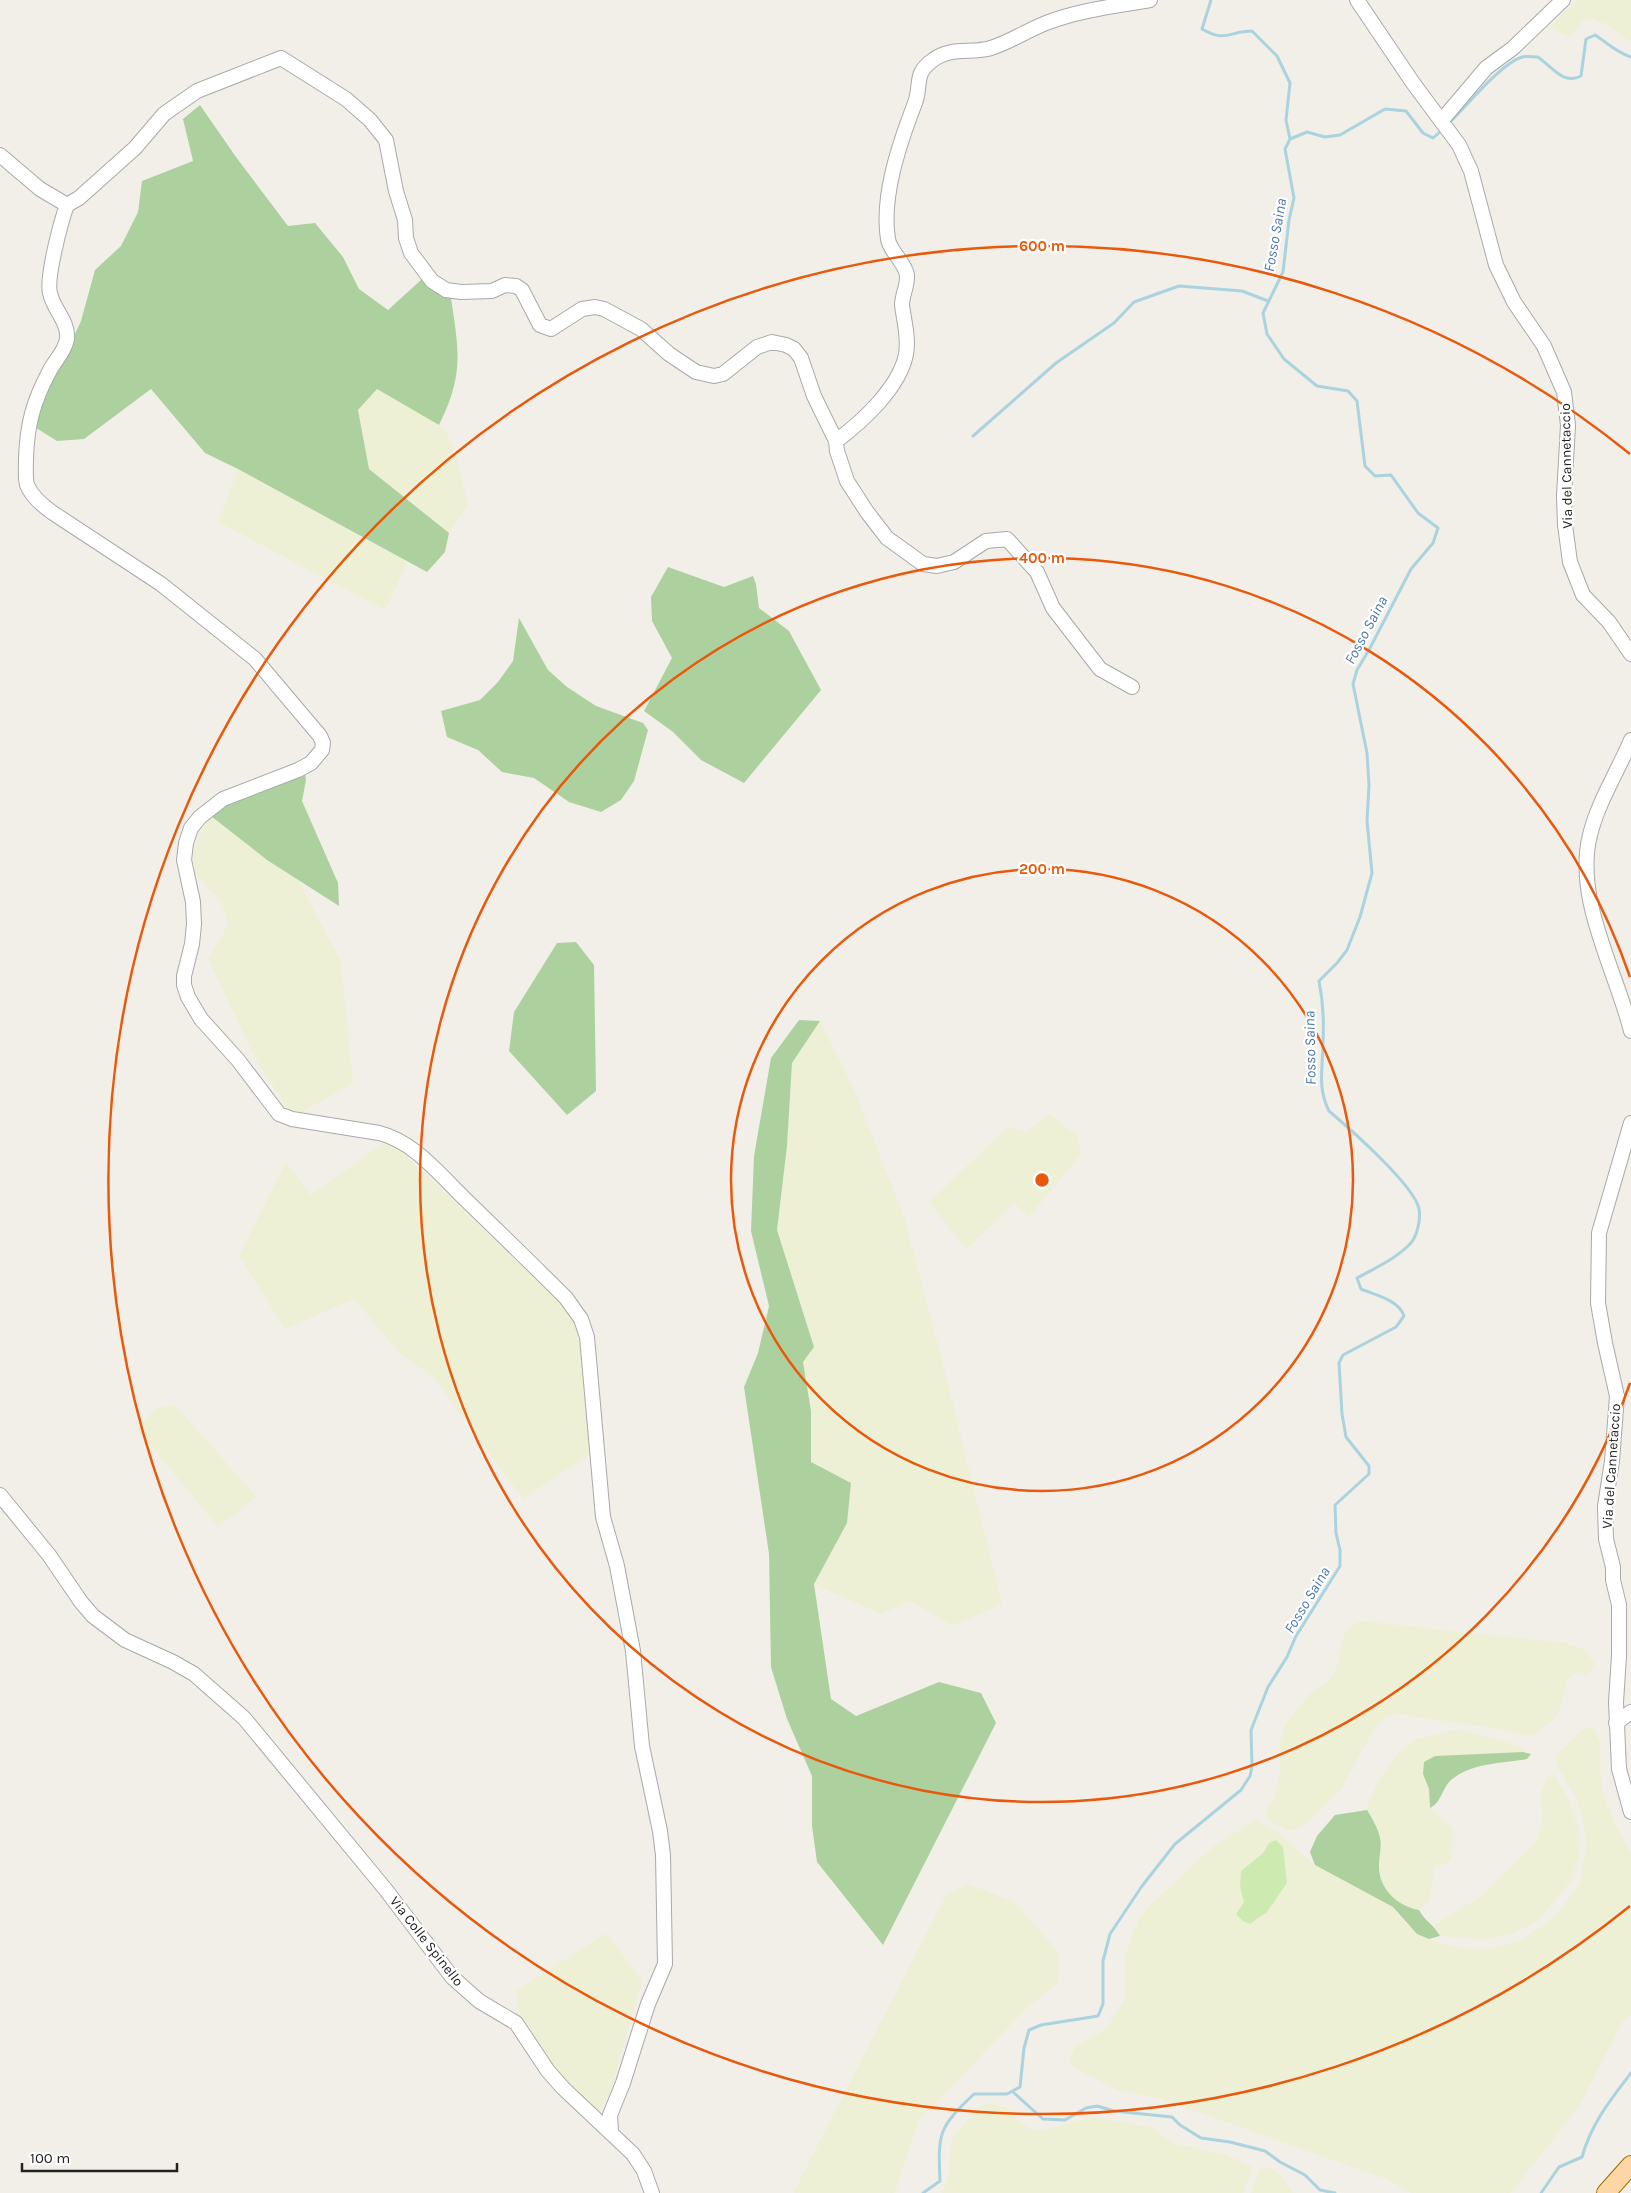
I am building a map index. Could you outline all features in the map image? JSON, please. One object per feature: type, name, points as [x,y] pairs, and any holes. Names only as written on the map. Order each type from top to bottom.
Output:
[{"type":"main road","points":[[1606,2193],[1631,2165]]},
{"type":"street","points":[[836,441],[871,410],[895,382],[906,353],[906,325],[902,303],[907,274],[888,240],[887,209],[891,178],[908,118],[916,101],[918,75],[922,69],[932,60],[948,51],[990,48],[1048,22],[1150,0]]},
{"type":"street","points":[[1357,0],[1413,83],[1442,120],[1486,68],[1513,48],[1563,0]]},
{"type":"street","points":[[611,2132],[610,2115],[623,2083],[648,2004],[665,1964],[665,1897],[661,1837],[642,1746],[635,1663],[619,1576],[603,1517],[594,1401],[585,1331],[578,1313],[566,1298],[411,1149],[384,1134],[292,1119],[276,1111],[238,1060],[204,1023],[186,993],[184,976],[192,944],[194,919],[193,902],[186,874],[184,855],[191,828],[200,817],[223,799],[307,766],[321,753],[323,743],[320,736],[255,659],[154,579],[53,513],[39,502],[28,488],[26,471],[29,421],[40,390],[50,369],[63,349],[67,338],[66,328],[52,300],[48,284],[58,236],[67,205],[79,198],[135,148],[164,114],[197,91],[281,58],[346,99],[370,120],[386,140],[396,191],[405,220],[406,238],[411,253],[432,281],[446,290],[461,292],[492,291],[505,285],[516,286],[522,290],[540,325],[551,329],[588,307],[604,309],[641,329],[669,354],[696,372],[714,376],[723,374],[757,347],[772,342],[794,349],[801,358],[814,396],[836,441],[837,451],[847,481],[887,538],[923,564],[937,566],[954,562],[986,541],[999,538],[1007,539],[1037,572],[1053,608],[1100,669],[1132,687]]},
{"type":"street","name":"Via del Cannetaccio","points":[[1442,120],[1460,145],[1472,171],[1496,265],[1514,302],[1544,346],[1564,392],[1568,425],[1564,496],[1565,525],[1570,562],[1583,595],[1609,622],[1631,654]]},
{"type":"street","points":[[0,155],[40,189],[67,205]]},
{"type":"street","points":[[1631,740],[1590,835],[1586,869],[1589,894],[1601,939],[1631,1031]]},
{"type":"street","name":"Via del Cannetaccio","points":[[1631,1123],[1600,1233],[1598,1303],[1617,1396],[1612,1461],[1605,1506],[1606,1539],[1619,1605],[1616,1723],[1619,1769],[1631,1812]]},
{"type":"street","name":"Via Colle Spinello","points":[[0,1495],[42,1547],[93,1616],[125,1640],[187,1670],[225,1701],[260,1735],[386,1890],[452,1977],[479,2001],[516,2023],[553,2077],[578,2105],[611,2132],[640,2163],[652,2193]]},
{"type":"street","points":[[1616,1723],[1631,1712]]},
{"type":"green space","points":[[1577,0],[1631,0],[1631,42],[1605,24],[1593,19],[1584,20],[1570,37],[1553,30],[1552,25]]},
{"type":"green space","points":[[200,105],[288,226],[315,223],[343,257],[359,289],[388,310],[422,279],[451,298],[457,348],[456,377],[453,392],[439,425],[377,389],[358,410],[369,469],[449,533],[445,552],[427,572],[205,453],[151,389],[84,439],[57,441],[33,426],[46,386],[65,355],[81,321],[95,270],[121,246],[138,212],[142,181],[193,161],[183,119]]},
{"type":"green space","points":[[377,389],[439,425],[447,434],[456,454],[468,505],[449,533],[369,469],[358,410]]},
{"type":"green space","points":[[238,469],[408,562],[385,610],[218,522]]},
{"type":"green space","points":[[668,567],[724,587],[753,576],[759,608],[789,631],[821,690],[744,783],[701,760],[673,732],[644,711],[672,658],[652,621],[651,597]]},
{"type":"green space","points":[[519,618],[548,670],[567,687],[596,706],[643,723],[648,730],[634,781],[621,800],[601,812],[569,802],[534,778],[502,772],[478,750],[447,737],[441,711],[480,700],[498,682],[513,661]]},
{"type":"green space","points":[[305,773],[306,780],[302,801],[338,883],[339,906],[267,860],[211,816],[243,794]]},
{"type":"green space","points":[[211,816],[267,860],[298,880],[341,961],[353,1083],[294,1117],[257,1062],[208,959],[228,925],[222,903],[196,875],[193,854],[200,834]]},
{"type":"green space","points":[[576,942],[594,965],[596,1091],[567,1115],[509,1051],[514,1012],[557,943]]},
{"type":"green space","points":[[799,1020],[820,1021],[792,1063],[787,1146],[777,1230],[814,1347],[803,1362],[811,1411],[811,1462],[851,1483],[847,1523],[814,1584],[831,1699],[856,1716],[939,1682],[981,1693],[996,1723],[883,1945],[817,1862],[812,1826],[812,1776],[787,1719],[771,1667],[769,1554],[744,1387],[758,1353],[769,1306],[751,1231],[754,1156],[771,1058]]},
{"type":"green space","points":[[820,1021],[854,1089],[904,1216],[944,1368],[1002,1604],[953,1626],[910,1601],[881,1614],[814,1584],[847,1523],[811,1462],[811,1411],[777,1230],[787,1146],[792,1063]]},
{"type":"green space","points":[[1050,1114],[1078,1136],[1081,1154],[1029,1217],[1014,1203],[966,1250],[929,1202],[1007,1127],[1026,1132]]},
{"type":"green space","points":[[389,1139],[564,1307],[581,1335],[589,1455],[523,1499],[433,1377],[400,1354],[354,1299],[285,1329],[239,1256],[286,1162],[311,1195]]},
{"type":"green space","points":[[175,1405],[257,1497],[218,1527],[137,1429],[156,1408]]},
{"type":"green space","points":[[1361,1621],[1565,1643],[1584,1649],[1595,1664],[1588,1675],[1576,1672],[1567,1681],[1558,1715],[1535,1734],[1528,1736],[1500,1729],[1397,1714],[1386,1717],[1380,1722],[1368,1740],[1340,1791],[1301,1828],[1287,1830],[1266,1819],[1267,1809],[1274,1799],[1280,1773],[1280,1741],[1286,1723],[1311,1692],[1329,1681],[1336,1668],[1344,1635],[1353,1625]]},
{"type":"green space","points":[[1593,1727],[1600,1741],[1601,1787],[1615,1824],[1631,1852],[1631,2014],[1623,2021],[1580,2105],[1511,2193],[1410,2193],[1389,2180],[1158,2098],[1117,2090],[1073,2067],[1069,2059],[1075,2047],[1106,2029],[1121,2006],[1126,1995],[1125,1956],[1138,1921],[1148,1907],[1215,1845],[1255,1820],[1275,1830],[1315,1865],[1393,1907],[1406,1924],[1429,1939],[1455,1947],[1474,1949],[1495,1948],[1521,1940],[1544,1925],[1561,1909],[1580,1883],[1586,1844],[1582,1815],[1575,1796],[1557,1766],[1555,1756],[1583,1729]],"holes":[[[1269,1843],[1283,1847],[1287,1883],[1236,1914],[1244,1902],[1241,1871],[1263,1853]]]},
{"type":"green space","points":[[1460,1729],[1525,1748],[1523,1752],[1512,1754],[1435,1756],[1423,1774],[1429,1789],[1430,1808],[1453,1829],[1451,1861],[1434,1868],[1430,1901],[1419,1910],[1407,1908],[1387,1893],[1379,1878],[1381,1839],[1374,1820],[1367,1810],[1369,1801],[1378,1781],[1398,1753],[1418,1739]]},
{"type":"green space","points":[[1523,1752],[1531,1754],[1527,1759],[1476,1767],[1458,1775],[1450,1781],[1437,1803],[1430,1808],[1429,1789],[1423,1774],[1424,1762],[1435,1756]]},
{"type":"green space","points":[[1554,1774],[1568,1799],[1580,1832],[1579,1859],[1570,1882],[1538,1921],[1511,1934],[1485,1940],[1440,1936],[1434,1925],[1481,1896],[1537,1841],[1543,1816],[1541,1793],[1547,1778]]},
{"type":"green space","points":[[1367,1810],[1380,1838],[1380,1873],[1385,1888],[1390,1895],[1403,1905],[1419,1910],[1440,1936],[1429,1939],[1417,1934],[1393,1907],[1315,1865],[1310,1852],[1317,1836],[1335,1815]]},
{"type":"green space","points":[[1276,1840],[1283,1847],[1287,1883],[1267,1912],[1250,1924],[1243,1921],[1236,1914],[1244,1902],[1240,1887],[1241,1871],[1263,1853],[1269,1843]]},
{"type":"green space","points":[[968,1884],[1013,1901],[1058,1951],[1058,1983],[1028,2007],[919,2120],[895,2193],[793,2193],[946,1895]]},
{"type":"green space","points":[[606,1933],[642,1981],[611,2090],[597,2116],[566,2083],[519,2012],[516,1991]]},
{"type":"green space","points":[[993,2102],[1006,2108],[1029,2129],[1044,2130],[1092,2117],[1152,2127],[1174,2144],[1224,2154],[1253,2167],[1243,2193],[942,2193],[949,2172],[952,2139],[970,2117],[984,2105]]},
{"type":"green space","points":[[1264,2167],[1271,2168],[1280,2174],[1293,2193],[1251,2193],[1259,2170]]},
{"type":"waterway","name":"Fosso Saina","points":[[923,2193],[940,2181],[940,2141],[953,2115],[974,2094],[1007,2094],[1020,2087],[1024,2048],[1029,2030],[1041,2025],[1098,2016],[1103,2004],[1103,1961],[1110,1934],[1142,1886],[1175,1844],[1241,1790],[1250,1776],[1252,1766],[1251,1730],[1268,1687],[1287,1657],[1296,1636],[1340,1566],[1335,1505],[1369,1474],[1369,1466],[1346,1437],[1342,1414],[1339,1363],[1343,1355],[1396,1327],[1404,1316],[1401,1310],[1392,1302],[1361,1289],[1357,1278],[1403,1250],[1412,1242],[1419,1223],[1419,1209],[1406,1186],[1380,1158],[1329,1111],[1325,1102],[1322,1085],[1323,1019],[1319,981],[1347,950],[1360,917],[1372,873],[1367,821],[1369,785],[1367,753],[1353,684],[1357,670],[1411,569],[1433,543],[1438,528],[1418,513],[1391,475],[1375,476],[1365,466],[1357,401],[1348,391],[1317,386],[1284,359],[1267,334],[1263,313],[1283,272],[1289,220],[1294,198],[1285,149],[1290,139],[1286,120],[1290,83],[1277,56],[1252,31],[1222,36],[1202,29],[1211,0]]},
{"type":"waterway","points":[[1448,124],[1494,77],[1513,61],[1522,57],[1538,57],[1563,77],[1575,78],[1581,76],[1586,39],[1595,35],[1616,50],[1631,57]]},
{"type":"waterway","points":[[1290,139],[1307,132],[1325,137],[1340,135],[1385,109],[1406,111],[1423,133],[1433,138],[1442,130]]},
{"type":"waterway","points":[[973,436],[1056,363],[1114,323],[1134,302],[1179,286],[1242,291],[1268,301]]},
{"type":"waterway","name":"Fosso Saina","points":[[1541,2193],[1559,2167],[1582,2157],[1596,2123],[1631,2073]]},
{"type":"waterway","name":"Fosso Saina","points":[[1013,2092],[1043,2119],[1065,2120],[1086,2108],[1097,2106],[1114,2111],[1172,2117],[1180,2125],[1201,2138],[1230,2142],[1265,2151],[1280,2162],[1305,2175],[1320,2190],[1335,2193]]}]
